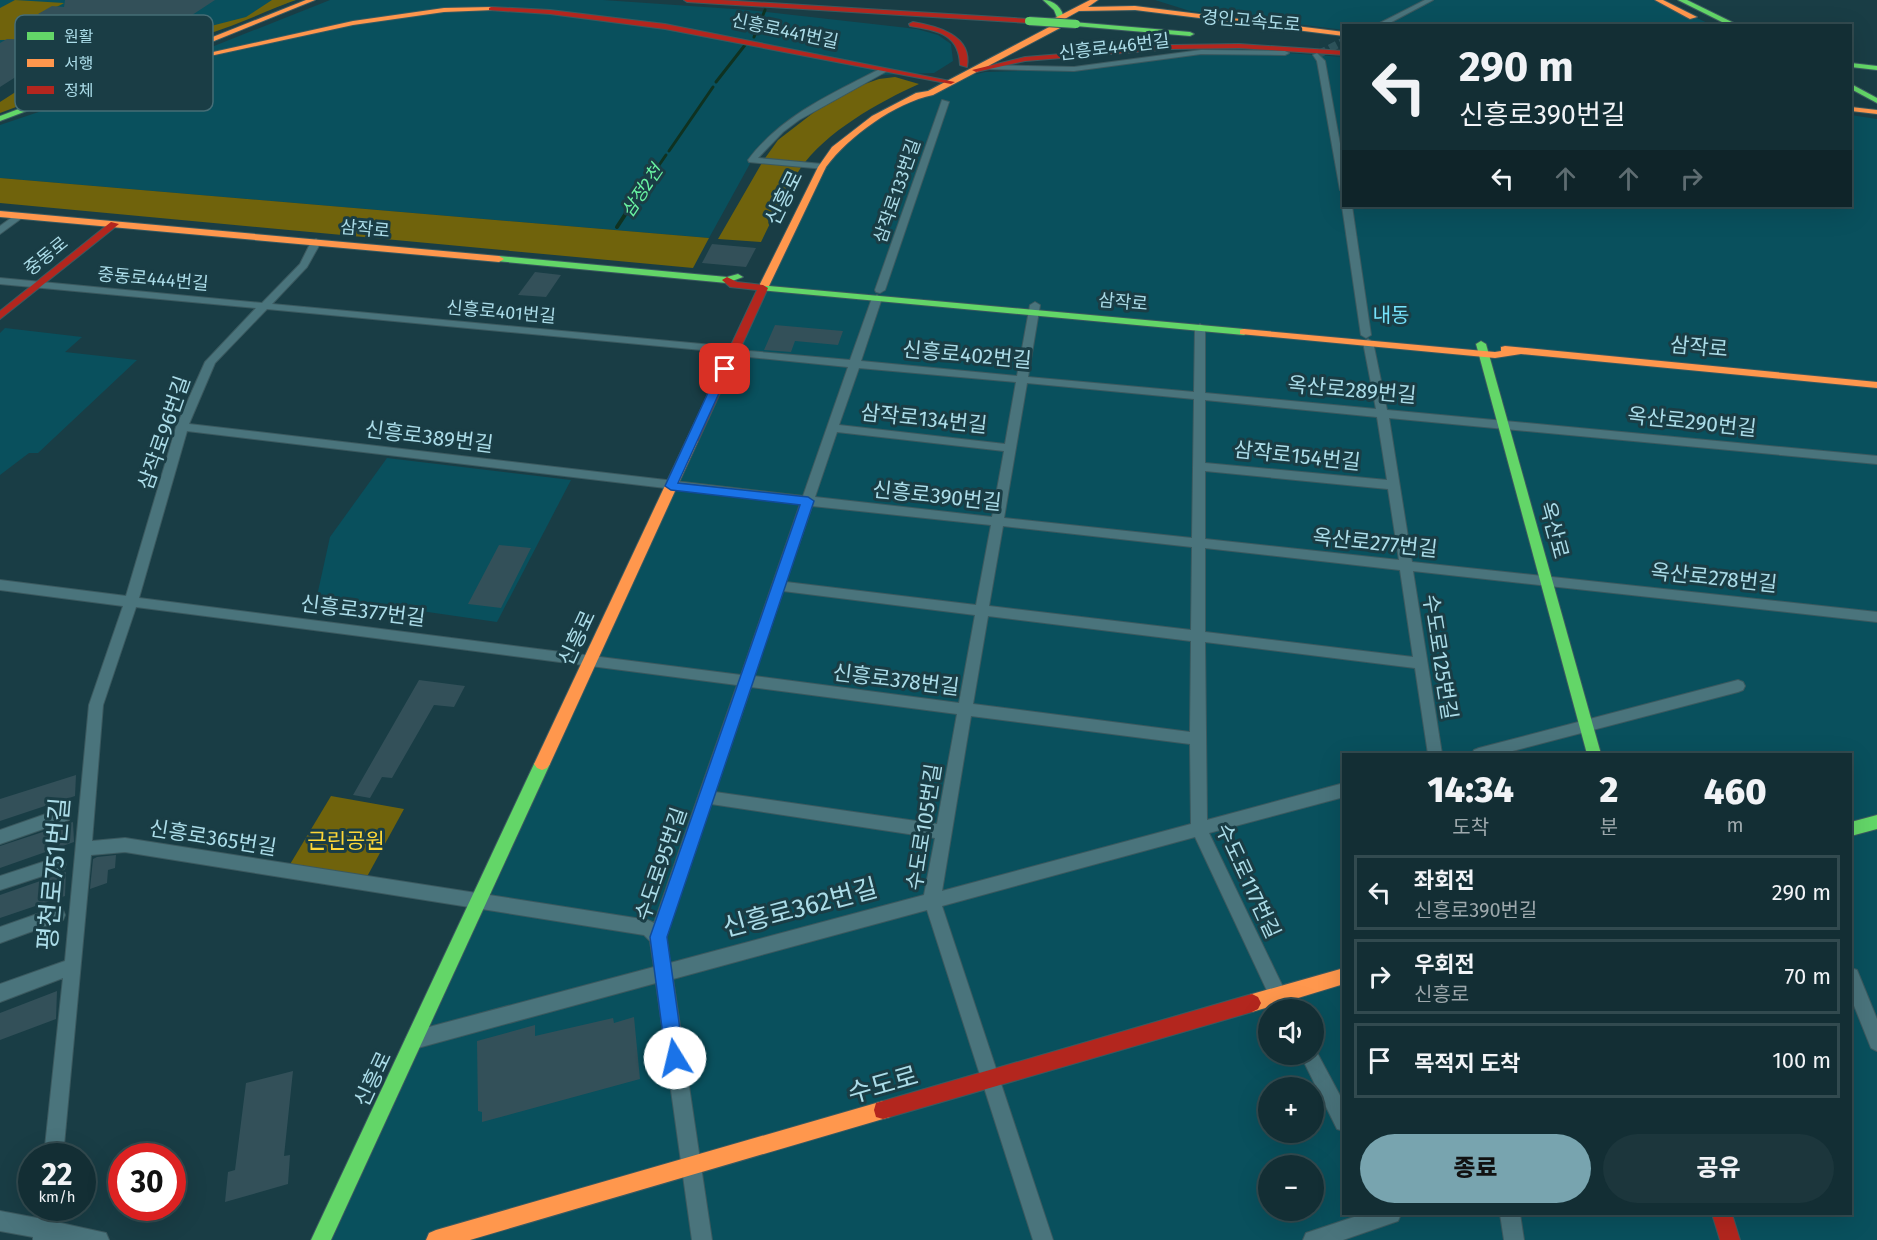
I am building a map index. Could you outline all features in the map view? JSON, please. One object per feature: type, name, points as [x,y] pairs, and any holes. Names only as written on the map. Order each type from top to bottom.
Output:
[{"type":"main road","points":[[213,38],[312,0]]},
{"type":"main road","points":[[678,0],[922,25],[946,32],[960,40],[964,52],[975,67],[1025,59],[1182,46],[1342,51]]},
{"type":"main road","name":"경인고속도로","points":[[687,0],[1034,18],[1080,18],[1342,42]]},
{"type":"main road","name":"경인고속도로","points":[[807,0],[1034,18]]},
{"type":"main road","points":[[1046,0],[1057,9],[1059,19]]},
{"type":"main road","name":"신흥로","points":[[321,1240],[734,350],[822,167],[835,149],[875,118],[919,95],[930,93],[975,67],[1057,26],[1059,19],[1080,18],[1095,0]]},
{"type":"main road","points":[[1135,0],[1166,12]]},
{"type":"main road","points":[[1658,0],[1717,24]]},
{"type":"main road","points":[[1669,0],[1717,24]]},
{"type":"main road","points":[[1681,0],[1733,24]]},
{"type":"main road","points":[[1080,18],[1122,8],[1342,34]]},
{"type":"main road","name":"신흥로441번길","points":[[213,55],[252,44],[360,23],[434,12],[483,9],[547,10],[638,19],[951,82]]},
{"type":"main road","name":"경인고속도로","points":[[1080,18],[1342,51]]},
{"type":"main road","points":[[1852,64],[1877,68]]},
{"type":"main road","name":"신흥로","points":[[919,95],[918,90],[936,80],[975,67]]},
{"type":"main road","points":[[1852,87],[1877,102]]},
{"type":"main road","points":[[1852,100],[1877,102]]},
{"type":"main road","points":[[1852,109],[1877,112]]},
{"type":"main road","points":[[0,119],[22,111]]},
{"type":"main road","name":"삼작로","points":[[0,214],[727,280],[738,277],[765,284],[1877,385]]},
{"type":"main road","name":"중동로","points":[[0,316],[114,224]]},
{"type":"main road","name":"삼작로","points":[[1034,308],[1200,327],[1367,338]]},
{"type":"main road","name":"옥산로","points":[[1483,349],[1594,753]]},
{"type":"main road","points":[[1852,829],[1877,822]]},
{"type":"main road","name":"수도로","points":[[1289,999],[1342,977]]},
{"type":"main road","name":"수도로","points":[[436,1240],[991,1079],[1258,1008]]},
{"type":"main road","points":[[1722,1215],[1730,1240]]},
{"type":"street","points":[[1381,24],[1430,0]]},
{"type":"street","name":"신흥로446번길","points":[[975,67],[1074,69],[1201,52],[1318,54],[1321,60],[1342,179]]},
{"type":"street","points":[[822,167],[752,160],[771,137],[794,118],[885,70]]},
{"type":"street","name":"삼작로133번길","points":[[879,294],[945,102]]},
{"type":"street","name":"수도로125번길","points":[[1347,207],[1367,338],[1382,412],[1404,566],[1435,753]]},
{"type":"street","points":[[0,231],[21,216]]},
{"type":"street","name":"삼작로96번길","points":[[131,602],[182,427],[210,362],[304,265],[316,242]]},
{"type":"street","name":"중동로444번길","points":[[0,281],[265,306]]},
{"type":"street","name":"삼작로134번길","points":[[808,501],[879,294]]},
{"type":"street","name":"신흥로401번길","points":[[265,306],[734,350]]},
{"type":"street","name":"수도로105번길","points":[[1034,308],[932,899],[1043,1240]]},
{"type":"street","points":[[1198,543],[1197,395],[1200,327]]},
{"type":"street","name":"신흥로402번길","points":[[734,350],[749,354],[1197,395]]},
{"type":"street","name":"옥산로289번길","points":[[1197,395],[1503,424]]},
{"type":"street","name":"옥산로290번길","points":[[1503,424],[1877,460]]},
{"type":"street","name":"신흥로389번길","points":[[182,427],[671,486]]},
{"type":"street","name":"삼작로134번길","points":[[833,428],[1010,448]]},
{"type":"street","name":"삼작로154번길","points":[[1198,466],[1392,485]]},
{"type":"street","name":"신흥로390번길","points":[[671,486],[1198,543]]},
{"type":"street","name":"수도로95번길","points":[[702,1240],[658,937],[808,501]]},
{"type":"street","name":"옥산로277번길","points":[[1198,543],[1546,581]]},
{"type":"street","name":"수도로117번길","points":[[1198,543],[1199,828],[1281,999]]},
{"type":"street","name":"옥산로278번길","points":[[1546,581],[1877,617]]},
{"type":"street","name":"신흥로377번길","points":[[0,585],[589,662]]},
{"type":"street","points":[[779,586],[1420,663]]},
{"type":"street","name":"평천로751번길","points":[[54,1143],[74,966],[96,705],[131,602]]},
{"type":"street","name":"신흥로378번길","points":[[589,662],[1197,739]]},
{"type":"street","points":[[1483,753],[1738,686]]},
{"type":"street","name":"신흥로362번길","points":[[414,1040],[1342,791]]},
{"type":"street","points":[[706,797],[944,832]]},
{"type":"street","points":[[0,837],[63,815]]},
{"type":"street","name":"신흥로365번길","points":[[83,849],[124,844],[478,903],[648,928],[658,937]]},
{"type":"street","points":[[0,883],[58,864]]},
{"type":"street","points":[[0,934],[57,915]]},
{"type":"street","points":[[0,993],[74,966]]},
{"type":"street","points":[[1852,979],[1877,1042]]},
{"type":"street","points":[[1315,1065],[1342,1118]]},
{"type":"street","points":[[1313,1240],[1388,1215]]},
{"type":"street","points":[[1510,1215],[1514,1240]]},
{"type":"street","points":[[0,1221],[44,1235],[99,1240]]},
{"type":"shaded area","points":[[0,0],[296,0],[213,30],[213,15],[15,15],[15,71],[0,70]]},
{"type":"shaded area","points":[[330,0],[603,0],[748,10],[917,29],[938,35],[951,44],[953,61],[934,73],[879,75],[776,131],[752,160],[709,238],[0,178],[0,125],[42,111],[213,111],[213,56],[217,55],[213,53],[213,46]]},
{"type":"shaded area","points":[[1155,0],[1658,0],[1710,24],[1342,24],[1342,30],[1190,11]]},
{"type":"shaded area","points":[[1201,52],[1273,52],[1342,57],[1342,207],[1852,207],[1852,115],[1877,119],[1877,1240],[321,1240],[822,167],[875,118],[942,82],[985,72],[1074,69]]},
{"type":"shaded area","points":[[5,328],[82,337],[65,352],[137,360],[38,453],[29,453],[0,475],[0,333]]},
{"type":"shaded area","points":[[387,458],[571,480],[497,622],[317,596],[330,537]]},
{"type":"green space","points":[[15,0],[64,3],[39,14],[42,15],[15,15],[15,40],[0,40],[0,8]]},
{"type":"green space","points":[[272,0],[296,0],[213,32],[213,25],[246,17]]},
{"type":"green space","points":[[895,77],[919,84],[854,119],[811,155],[789,186],[761,242],[718,239],[763,161],[778,140],[839,93],[879,79]]},
{"type":"green space","points":[[15,92],[15,107],[0,113],[0,102]]},
{"type":"green space","points":[[0,178],[709,238],[693,268],[0,203]]},
{"type":"green space","name":"근린공원","points":[[331,796],[404,809],[363,884],[286,871]]},
{"type":"building","points":[[65,0],[215,0],[192,15],[38,14],[52,6],[64,7]]},
{"type":"building","points":[[7,39],[15,39],[15,77],[0,87],[0,43]]},
{"type":"building","points":[[712,244],[756,248],[746,267],[702,263]]},
{"type":"building","points":[[535,272],[561,275],[546,297],[518,295]]},
{"type":"building","points":[[775,325],[843,331],[838,345],[795,341],[791,352],[764,350]]},
{"type":"building","points":[[499,545],[531,548],[501,608],[468,604]]},
{"type":"building","points":[[419,680],[465,686],[454,707],[434,705],[392,778],[382,777],[370,798],[353,795]]},
{"type":"building","points":[[76,775],[75,796],[0,821],[0,799]]},
{"type":"building","points":[[73,822],[74,842],[0,868],[0,846]]},
{"type":"building","points":[[116,855],[115,868],[108,870],[107,883],[90,889],[93,859]]},
{"type":"building","points":[[66,872],[65,896],[0,918],[0,895]]},
{"type":"building","points":[[57,991],[56,1019],[0,1040],[0,1013]]},
{"type":"building","points":[[634,1017],[640,1079],[482,1122],[482,1112],[478,1111],[477,1041],[535,1025],[535,1036],[613,1018],[614,1023]]},
{"type":"building","points":[[293,1071],[284,1156],[290,1155],[288,1184],[225,1202],[228,1172],[235,1170],[246,1083]]},
{"type":"waterway","name":"삼정2천","points":[[754,37],[765,10]]},
{"type":"waterway","name":"삼정2천","points":[[716,82],[745,45]]},
{"type":"waterway","name":"삼정2천","points":[[669,151],[713,87]]},
{"type":"waterway","name":"삼정2천","points":[[635,200],[666,155]]},
{"type":"waterway","name":"삼정2천","points":[[617,227],[636,198]]},
{"type":"tunnel","points":[[1319,54],[1342,42]]},
{"type":"traffic: fast","points":[[1046,0],[1057,9],[1061,18]]},
{"type":"traffic: fast","points":[[1681,0],[1733,24]]},
{"type":"traffic: fast","points":[[1029,21],[1076,24]]},
{"type":"traffic: fast","points":[[1076,24],[1190,34]]},
{"type":"traffic: fast","points":[[1852,65],[1877,68]]},
{"type":"traffic: fast","points":[[1852,87],[1877,101]]},
{"type":"traffic: fast","points":[[0,119],[21,111]]},
{"type":"traffic: fast","points":[[499,259],[727,280],[738,277]]},
{"type":"traffic: fast","points":[[765,284],[763,288],[1244,332]]},
{"type":"traffic: fast","points":[[1481,344],[1594,753]]},
{"type":"traffic: fast","points":[[321,1240],[542,764]]},
{"type":"traffic: fast","points":[[1852,829],[1877,822]]},
{"type":"traffic: slow","points":[[213,39],[312,0]]},
{"type":"traffic: slow","points":[[1044,23],[1057,20],[1095,0]]},
{"type":"traffic: slow","points":[[1658,0],[1693,17]]},
{"type":"traffic: slow","points":[[1078,9],[1135,8],[1342,34]]},
{"type":"traffic: slow","points":[[213,55],[353,23],[399,15],[444,10],[491,9]]},
{"type":"traffic: slow","points":[[765,284],[822,167],[835,149],[875,118],[919,95],[930,93],[1057,26],[1057,20]]},
{"type":"traffic: slow","points":[[1852,109],[1877,112]]},
{"type":"traffic: slow","points":[[0,214],[499,259]]},
{"type":"traffic: slow","points":[[1244,332],[1495,355],[1517,352]]},
{"type":"traffic: slow","points":[[1505,349],[1877,385]]},
{"type":"traffic: slow","points":[[542,764],[692,441]]},
{"type":"traffic: slow","points":[[1252,1003],[1342,977]]},
{"type":"traffic: slow","points":[[436,1240],[883,1110]]},
{"type":"traffic: jam","points":[[687,0],[1029,21]]},
{"type":"traffic: jam","points":[[491,9],[550,12],[665,27],[951,82]]},
{"type":"traffic: jam","points":[[913,24],[949,34],[960,46],[964,65]]},
{"type":"traffic: jam","points":[[976,70],[1025,59],[1172,47],[1239,46],[1342,53]]},
{"type":"traffic: jam","points":[[0,316],[114,224]]},
{"type":"traffic: jam","points":[[692,441],[763,288],[734,285],[727,280]]},
{"type":"traffic: jam","points":[[883,1110],[1252,1003]]},
{"type":"traffic: jam","points":[[1722,1215],[1730,1240]]},
{"type":"district","name":"내동","points":[[1391,315]]},
{"type":"route","points":[[675,1058],[658,937],[808,501],[671,486],[725,369]]}]
